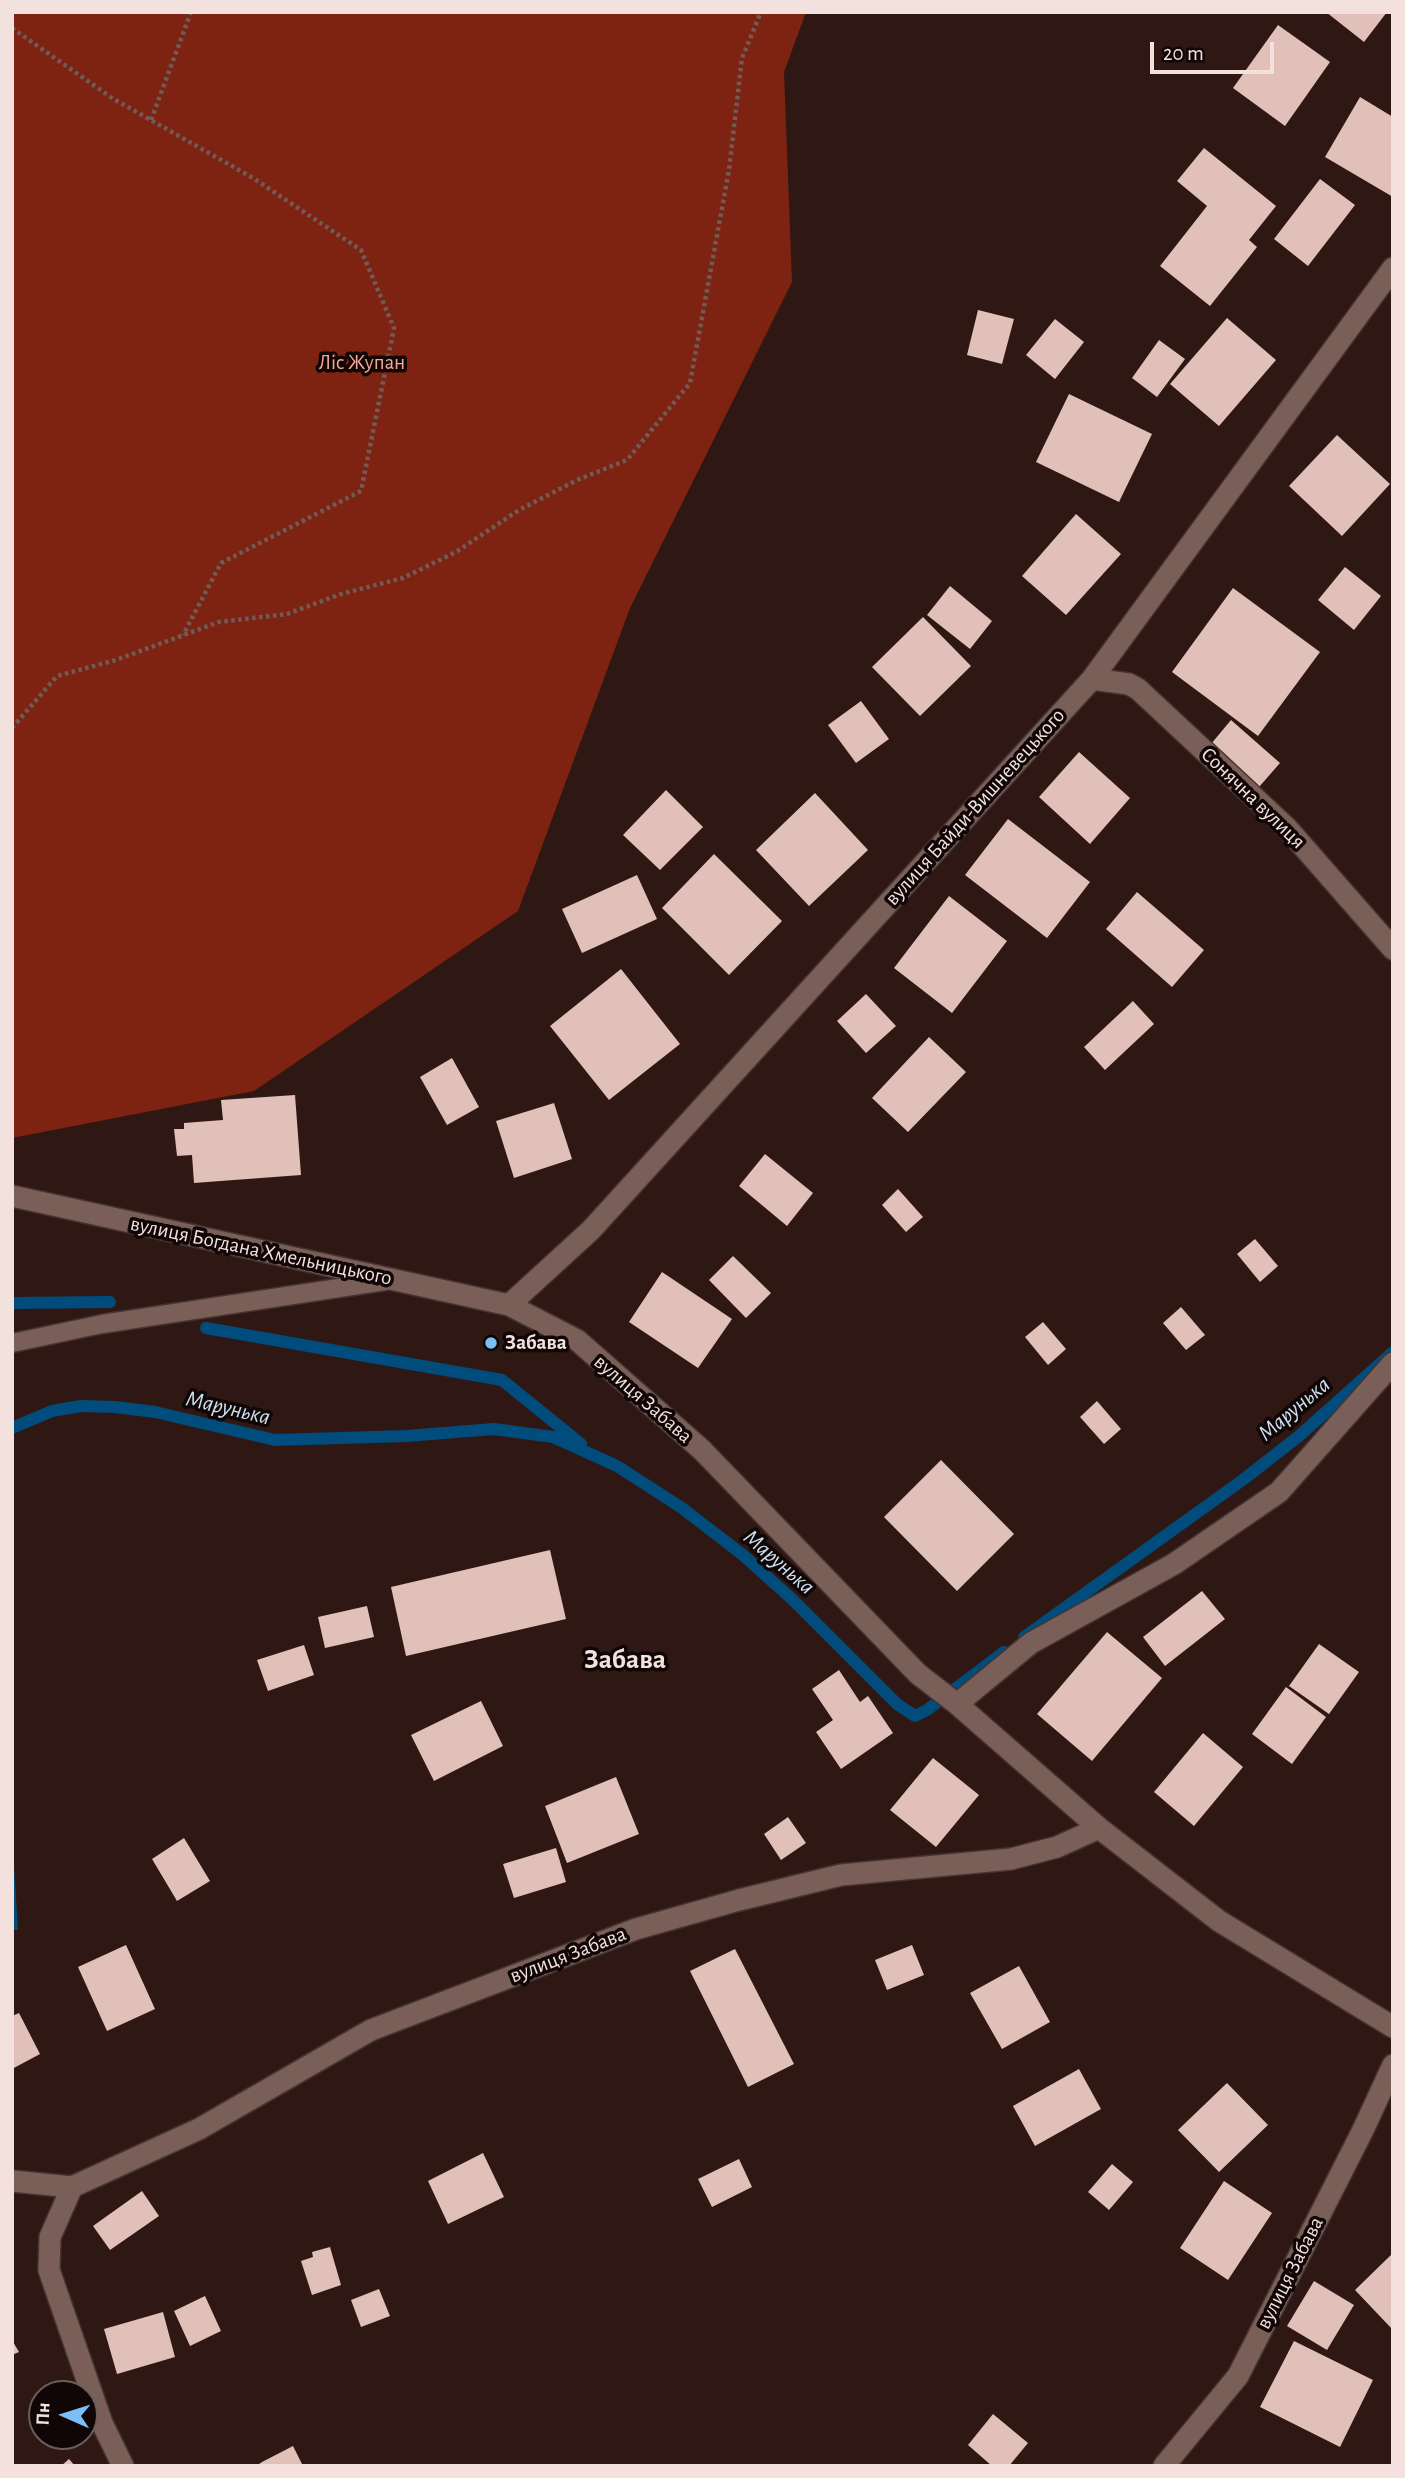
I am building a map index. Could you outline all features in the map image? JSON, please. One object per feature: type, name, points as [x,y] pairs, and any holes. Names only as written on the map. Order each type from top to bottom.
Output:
[{"type":"street","name":"вулиця Байди-Вишневецького","points":[[509,1305],[591,1230],[1092,678],[1393,268]]},
{"type":"street","name":"Сонячна вулиця","points":[[1092,678],[1129,684],[1138,689],[1287,828],[1393,949]]},
{"type":"street","name":"вулиця Богдана Хмельницького","points":[[12,1196],[509,1305]]},
{"type":"street","name":"вулиця Забава","points":[[509,1305],[577,1340],[702,1450],[918,1674],[1099,1828],[1219,1921],[1393,2027]]},
{"type":"street","points":[[954,1702],[1031,1643],[1174,1564],[1279,1492],[1393,1363]]},
{"type":"street","name":"вулиця Забава","points":[[72,2187],[199,2129],[372,2030],[636,1929],[841,1875],[1011,1859],[1057,1847],[1099,1828]]},
{"type":"street","name":"вулиця Забава","points":[[1164,2466],[1238,2376],[1363,2130],[1393,2065]]},
{"type":"street","points":[[12,2181],[72,2187],[50,2237],[49,2270],[103,2423],[123,2466]]},
{"type":"lane","points":[[12,1343],[102,1324],[392,1279]]},
{"type":"path","points":[[151,120],[191,12]]},
{"type":"path","points":[[12,728],[57,676],[116,660],[219,622],[287,614],[341,594],[403,579],[456,552],[519,510],[577,480],[627,460],[690,383],[729,170],[742,58],[761,12]]},
{"type":"path","points":[[12,28],[112,98],[253,178],[361,250],[394,328],[361,491],[221,563],[183,636]]},
{"type":"green space","name":"Ліс Жупан","points":[[12,12],[806,12],[784,72],[792,282],[630,608],[518,911],[254,1091],[12,1138]]},
{"type":"water","points":[[12,1832],[18,1930],[12,1930]]},
{"type":"building","points":[[1326,12],[1387,12],[1364,42]]},
{"type":"building","points":[[1278,25],[1330,62],[1285,126],[1233,88]]},
{"type":"building","points":[[1360,97],[1393,117],[1393,197],[1325,157]]},
{"type":"building","points":[[1204,148],[1276,206],[1249,240],[1257,247],[1210,306],[1160,266],[1207,206],[1177,181]]},
{"type":"building","points":[[1320,179],[1355,205],[1308,266],[1274,239]]},
{"type":"building","points":[[978,310],[1014,319],[1002,364],[967,355]]},
{"type":"building","points":[[1227,318],[1276,360],[1219,426],[1170,384]]},
{"type":"building","points":[[1055,319],[1084,342],[1055,379],[1026,355]]},
{"type":"building","points":[[1159,340],[1185,359],[1157,397],[1132,378]]},
{"type":"building","points":[[1069,394],[1152,434],[1119,502],[1036,462]]},
{"type":"building","points":[[1337,435],[1390,484],[1342,536],[1289,486]]},
{"type":"building","points":[[1076,514],[1121,554],[1066,615],[1022,576]]},
{"type":"building","points":[[1345,567],[1381,596],[1354,630],[1318,600]]},
{"type":"building","points":[[950,586],[992,621],[970,649],[927,615]]},
{"type":"building","points":[[1233,588],[1320,652],[1258,736],[1172,672]]},
{"type":"building","points":[[923,617],[971,666],[920,716],[872,667]]},
{"type":"building","points":[[861,701],[889,739],[856,763],[828,725]]},
{"type":"building","points":[[1231,720],[1280,763],[1259,787],[1211,744]]},
{"type":"building","points":[[1079,752],[1130,798],[1090,844],[1039,797]]},
{"type":"building","points":[[666,790],[703,827],[660,870],[623,835]]},
{"type":"building","points":[[815,793],[868,850],[809,906],[756,850]]},
{"type":"building","points":[[1008,819],[1090,882],[1047,938],[965,875]]},
{"type":"building","points":[[714,854],[782,921],[729,975],[662,908]]},
{"type":"building","points":[[637,875],[657,919],[582,953],[562,909]]},
{"type":"building","points":[[1137,892],[1204,950],[1172,987],[1106,929]]},
{"type":"building","points":[[949,896],[1007,941],[952,1013],[894,968]]},
{"type":"building","points":[[621,969],[680,1044],[609,1100],[550,1026]]},
{"type":"building","points":[[866,994],[896,1026],[866,1053],[837,1021]]},
{"type":"building","points":[[1133,1001],[1154,1024],[1105,1070],[1084,1047]]},
{"type":"building","points":[[929,1037],[966,1072],[908,1132],[872,1098]]},
{"type":"building","points":[[452,1058],[479,1107],[447,1125],[420,1077]]},
{"type":"building","points":[[295,1095],[301,1175],[194,1183],[192,1155],[177,1156],[174,1129],[184,1129],[184,1123],[223,1120],[221,1100]]},
{"type":"building","points":[[554,1103],[572,1159],[514,1178],[496,1121]]},
{"type":"building","points":[[765,1154],[813,1193],[787,1226],[739,1186]]},
{"type":"building","points":[[898,1189],[923,1217],[906,1232],[882,1205]]},
{"type":"building","points":[[1255,1239],[1278,1266],[1260,1282],[1237,1254]]},
{"type":"building","points":[[733,1256],[771,1293],[746,1318],[709,1280]]},
{"type":"building","points":[[662,1272],[732,1319],[698,1368],[629,1322]]},
{"type":"building","points":[[1181,1307],[1205,1335],[1186,1350],[1163,1323]]},
{"type":"building","points":[[1043,1322],[1066,1349],[1048,1365],[1025,1337]]},
{"type":"building","points":[[1097,1401],[1121,1429],[1104,1444],[1080,1417]]},
{"type":"building","points":[[941,1460],[1014,1534],[957,1591],[884,1517]]},
{"type":"building","points":[[550,1550],[566,1619],[406,1656],[391,1587]]},
{"type":"building","points":[[1202,1591],[1225,1619],[1165,1666],[1143,1637]]},
{"type":"building","points":[[367,1606],[374,1637],[325,1648],[318,1617]]},
{"type":"building","points":[[1107,1632],[1162,1678],[1092,1761],[1037,1714]]},
{"type":"building","points":[[1319,1644],[1359,1672],[1329,1714],[1289,1686]]},
{"type":"building","points":[[304,1645],[314,1675],[268,1691],[257,1660]]},
{"type":"building","points":[[839,1670],[860,1702],[868,1696],[893,1733],[841,1769],[816,1732],[833,1720],[812,1689]]},
{"type":"building","points":[[1286,1687],[1326,1717],[1292,1764],[1252,1734]]},
{"type":"building","points":[[481,1701],[503,1746],[434,1781],[411,1735]]},
{"type":"building","points":[[1203,1733],[1243,1767],[1194,1826],[1154,1792]]},
{"type":"building","points":[[933,1758],[979,1795],[936,1847],[890,1810]]},
{"type":"building","points":[[616,1777],[639,1834],[567,1863],[545,1806]]},
{"type":"building","points":[[788,1817],[806,1843],[781,1860],[764,1834]]},
{"type":"building","points":[[184,1838],[210,1881],[177,1901],[152,1859]]},
{"type":"building","points":[[556,1848],[566,1882],[514,1898],[503,1864]]},
{"type":"building","points":[[126,1945],[155,2009],[107,2031],[78,1967]]},
{"type":"building","points":[[912,1945],[924,1975],[887,1990],[875,1960]]},
{"type":"building","points":[[735,1949],[794,2064],[748,2087],[690,1971]]},
{"type":"building","points":[[1019,1966],[1050,2022],[1002,2049],[970,1993]]},
{"type":"building","points":[[19,2013],[40,2054],[12,2069],[12,2016]]},
{"type":"building","points":[[1079,2069],[1101,2109],[1035,2146],[1013,2106]]},
{"type":"building","points":[[1227,2083],[1268,2125],[1219,2172],[1178,2130]]},
{"type":"building","points":[[483,2153],[504,2197],[448,2224],[428,2181]]},
{"type":"building","points":[[739,2159],[752,2187],[712,2207],[698,2179]]},
{"type":"building","points":[[1112,2164],[1133,2182],[1109,2210],[1088,2192]]},
{"type":"building","points":[[1224,2181],[1272,2213],[1228,2280],[1180,2248]]},
{"type":"building","points":[[142,2191],[159,2216],[110,2250],[93,2226]]},
{"type":"building","points":[[330,2247],[341,2285],[312,2295],[301,2261],[313,2257],[312,2252]]},
{"type":"building","points":[[1393,2253],[1393,2330],[1355,2290]]},
{"type":"building","points":[[1314,2281],[1354,2305],[1327,2350],[1287,2326]]},
{"type":"building","points":[[379,2289],[390,2316],[361,2327],[351,2300]]},
{"type":"building","points":[[205,2296],[221,2331],[190,2346],[174,2311]]},
{"type":"building","points":[[163,2312],[175,2357],[117,2374],[104,2329]]},
{"type":"building","points":[[12,2340],[19,2352],[12,2355]]},
{"type":"building","points":[[1294,2341],[1373,2380],[1340,2447],[1260,2407]]},
{"type":"building","points":[[993,2414],[1028,2443],[1009,2466],[992,2466],[968,2445]]},
{"type":"building","points":[[293,2446],[303,2466],[256,2466],[262,2462]]},
{"type":"building","points":[[69,2459],[75,2466],[61,2466]]},
{"type":"waterway","points":[[12,1303],[110,1302]]},
{"type":"waterway","points":[[206,1328],[502,1380],[581,1444]]},
{"type":"waterway","name":"Марунька","points":[[1024,1637],[1244,1479],[1299,1436],[1393,1352]]},
{"type":"waterway","name":"Марунька","points":[[12,1428],[52,1411],[81,1406],[155,1412],[275,1440],[406,1436],[494,1429],[553,1437],[617,1466],[682,1508],[743,1555],[793,1600],[897,1704],[915,1716],[927,1710],[1004,1652]]},
{"type":"place","name":"Забава","points":[[491,1343]]},
{"type":"district","name":"Забава","points":[[625,1660]]}]
